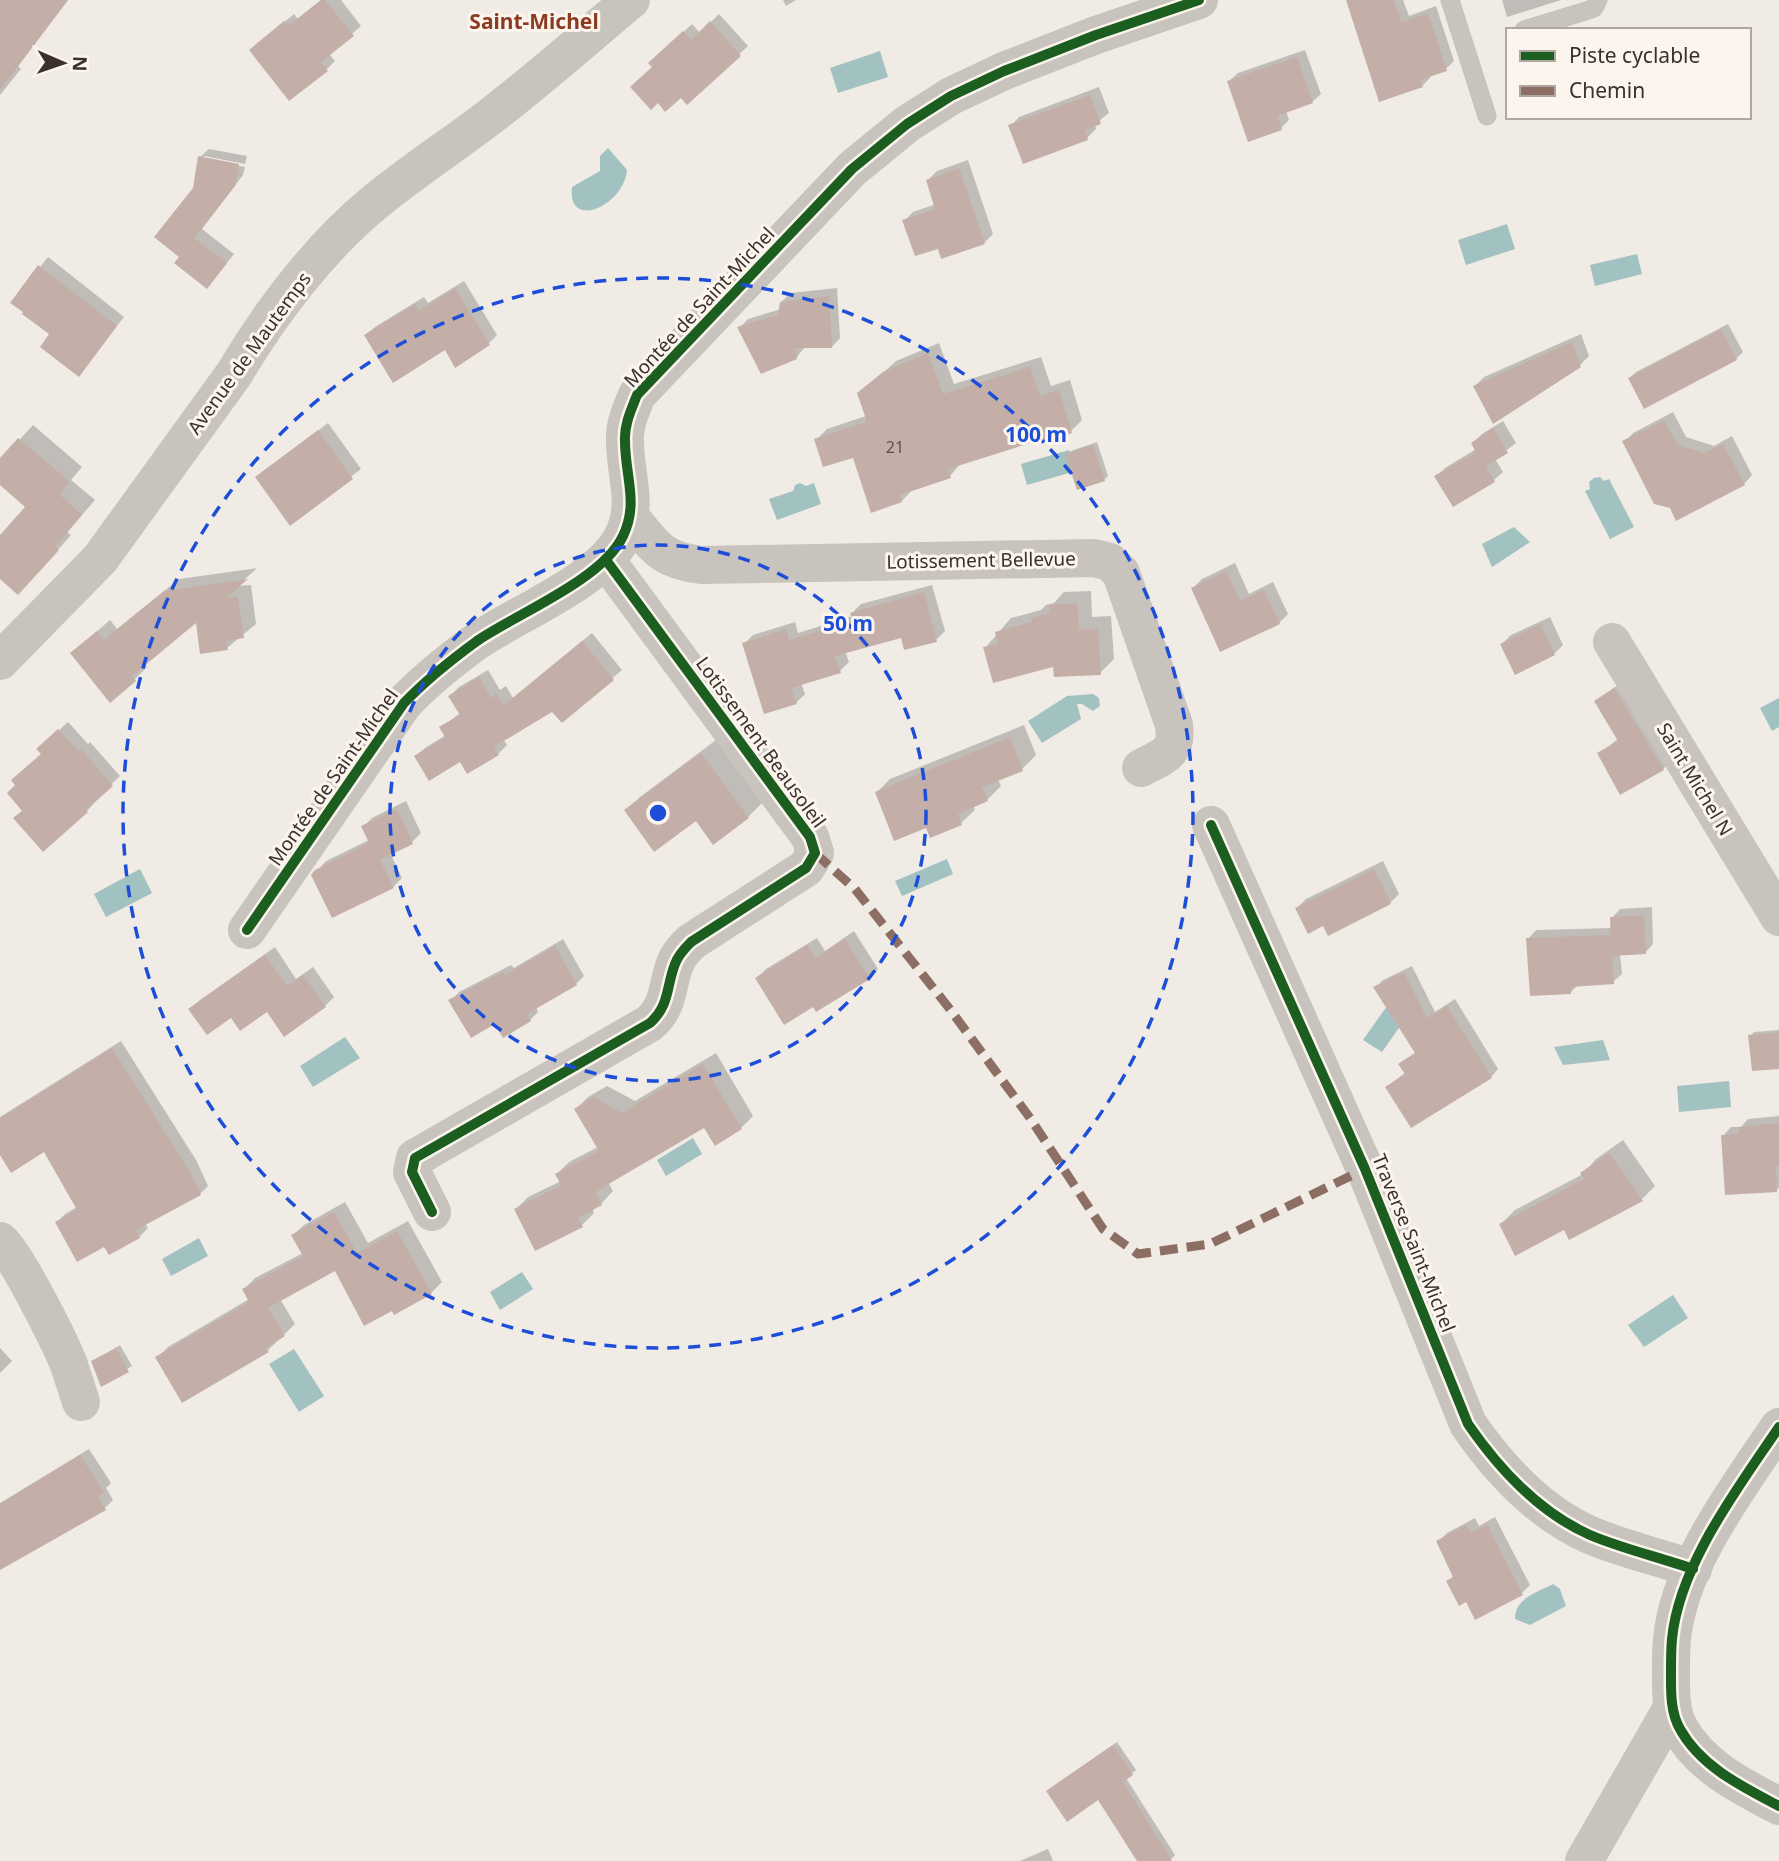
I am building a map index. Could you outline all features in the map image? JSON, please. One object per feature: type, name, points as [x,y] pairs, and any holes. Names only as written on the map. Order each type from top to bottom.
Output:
[{"type":"street","name":"Avenue de Mautemps","points":[[0,661],[100,559],[234,374],[253,343],[314,262],[348,226],[375,202],[523,91],[631,0]]},
{"type":"street","name":"Montée de Saint-Michel","points":[[247,930],[404,703],[427,679],[478,641],[586,576],[606,560],[621,540],[631,518],[624,438],[629,413],[637,395],[852,169],[907,124],[951,96],[1030,61],[1199,0]]},
{"type":"street","name":"Lotissement Bellevue","points":[[631,518],[666,556],[676,561],[701,565],[1094,558],[1110,562],[1121,573],[1144,632],[1174,725],[1176,740],[1171,751],[1141,768]]},
{"type":"street","name":"Lotissement Beausoleil","points":[[432,1212],[412,1172],[415,1158],[650,1023],[661,1013],[675,961],[683,950],[691,942],[806,868],[815,853],[810,837],[606,560]]},
{"type":"street","name":"Saint Michel N","points":[[1612,642],[1779,916]]},
{"type":"street","points":[[1744,813],[1779,872]]},
{"type":"street","name":"Traverse Saint-Michel","points":[[1211,825],[1366,1169],[1468,1424],[1507,1476],[1569,1524],[1590,1535],[1693,1569]]},
{"type":"street","points":[[0,1241],[15,1260],[64,1355],[80,1402]]},
{"type":"street","points":[[1779,1427],[1722,1511],[1693,1569],[1677,1614],[1672,1639],[1672,1707],[1679,1727],[1690,1744],[1726,1777],[1779,1806]]},
{"type":"street","points":[[1584,1861],[1672,1707]]},
{"type":"lane","points":[[1450,0],[1487,116]]},
{"type":"lane","points":[[1530,28],[1594,8],[1598,0]]},
{"type":"water","points":[[880,51],[888,77],[838,93],[830,68]]},
{"type":"water","points":[[608,148],[627,170],[624,183],[607,203],[586,210],[578,208],[573,200],[572,187],[600,171],[600,156]]},
{"type":"water","points":[[1507,224],[1515,249],[1466,265],[1458,240]]},
{"type":"water","points":[[1637,254],[1642,274],[1595,286],[1590,265]]},
{"type":"water","points":[[1069,450],[1076,471],[1027,485],[1021,464]]},
{"type":"water","points":[[1600,477],[1604,481],[1609,479],[1634,527],[1610,539],[1585,491],[1590,489],[1589,482]]},
{"type":"water","points":[[800,483],[806,486],[814,483],[821,504],[777,520],[769,499],[793,491],[795,485]]},
{"type":"water","points":[[1514,527],[1530,542],[1492,567],[1482,544]]},
{"type":"water","points":[[1093,694],[1099,698],[1100,706],[1093,711],[1077,704],[1081,719],[1042,743],[1028,721],[1067,696]]},
{"type":"water","points":[[1779,698],[1779,727],[1772,731],[1760,708]]},
{"type":"water","points":[[947,859],[953,874],[902,896],[895,881]]},
{"type":"water","points":[[140,869],[152,893],[106,917],[94,894]]},
{"type":"water","points":[[1392,999],[1410,1012],[1382,1052],[1363,1040]]},
{"type":"water","points":[[345,1037],[360,1058],[313,1087],[300,1066]]},
{"type":"water","points":[[1603,1040],[1610,1060],[1563,1065],[1554,1047]]},
{"type":"water","points":[[1729,1081],[1731,1107],[1679,1112],[1677,1086]]},
{"type":"water","points":[[693,1138],[702,1154],[666,1176],[657,1160]]},
{"type":"water","points":[[199,1238],[208,1256],[171,1276],[162,1259]]},
{"type":"water","points":[[522,1272],[533,1289],[500,1310],[490,1292]]},
{"type":"water","points":[[1673,1295],[1688,1318],[1644,1347],[1628,1325]]},
{"type":"water","points":[[294,1349],[324,1396],[299,1412],[269,1364]]},
{"type":"water","points":[[1553,1584],[1560,1589],[1566,1606],[1530,1625],[1515,1619],[1523,1601]]},
{"type":"building","points":[[0,0],[68,0],[0,90]]},
{"type":"building","points":[[321,0],[325,0],[354,36],[321,62],[328,71],[289,101],[249,50],[284,21],[288,26]]},
{"type":"building","points":[[1346,0],[1394,0],[1401,22],[1428,13],[1447,71],[1420,80],[1423,87],[1379,102]]},
{"type":"building","points":[[710,21],[741,56],[687,105],[681,98],[665,112],[658,103],[651,110],[630,87],[652,67],[648,63],[683,31],[691,40]]},
{"type":"building","points":[[1297,57],[1313,103],[1277,116],[1282,130],[1248,142],[1227,81]]},
{"type":"building","points":[[1090,95],[1101,124],[1085,130],[1088,140],[1023,164],[1008,125]]},
{"type":"building","points":[[198,156],[239,164],[235,186],[194,238],[227,263],[207,289],[174,263],[179,257],[154,237],[193,188]]},
{"type":"building","points":[[959,168],[985,244],[941,259],[938,249],[915,256],[902,220],[935,209],[926,180]]},
{"type":"building","points":[[38,265],[117,326],[79,377],[40,347],[49,334],[10,303]]},
{"type":"building","points":[[455,288],[490,345],[455,368],[445,350],[393,383],[364,335],[415,304],[419,311]]},
{"type":"building","points":[[829,296],[832,348],[795,348],[797,359],[761,374],[737,327],[778,315],[780,302]]},
{"type":"building","points":[[1721,329],[1737,360],[1644,409],[1628,378]]},
{"type":"building","points":[[1572,342],[1581,367],[1493,424],[1473,386]]},
{"type":"building","points":[[928,353],[943,394],[1030,367],[1040,396],[1059,390],[1072,433],[1044,442],[1043,439],[948,469],[951,478],[900,495],[902,502],[871,513],[853,458],[823,467],[814,439],[867,422],[857,393],[883,372]]},
{"type":"building","points":[[1664,420],[1678,445],[1704,453],[1723,444],[1745,485],[1676,521],[1670,508],[1654,504],[1622,441]]},
{"type":"building","points":[[1493,428],[1508,453],[1486,466],[1495,482],[1453,507],[1434,476],[1476,452],[1471,443]]},
{"type":"building","points":[[318,430],[353,479],[290,526],[255,477]]},
{"type":"building","points":[[18,438],[70,482],[59,494],[82,515],[55,547],[59,550],[18,595],[0,579],[0,535],[25,507],[0,485],[0,458]]},
{"type":"building","points":[[1093,445],[1105,481],[1077,490],[1065,454]]},
{"type":"building","points":[[1226,571],[1240,601],[1264,590],[1280,624],[1220,652],[1191,588]]},
{"type":"building","points":[[248,579],[226,598],[238,597],[244,638],[226,641],[228,650],[200,654],[196,623],[132,676],[136,681],[110,703],[70,653],[97,631],[104,640],[164,591]]},
{"type":"building","points":[[924,592],[937,642],[904,650],[901,638],[835,656],[841,673],[791,688],[797,704],[764,714],[742,643],[786,629],[789,640],[853,621],[850,613]]},
{"type":"building","points":[[1077,603],[1079,630],[1098,629],[1101,675],[1054,677],[1053,667],[993,683],[983,647],[998,644],[995,632],[1032,622],[1031,618],[1050,613],[1049,605]]},
{"type":"building","points":[[1540,624],[1555,655],[1515,675],[1500,644]]},
{"type":"building","points":[[582,641],[614,680],[562,723],[552,712],[494,747],[499,755],[467,774],[460,762],[429,781],[414,756],[445,737],[439,727],[460,715],[448,696],[479,677],[491,698],[497,694],[504,705]]},
{"type":"building","points":[[1614,688],[1664,770],[1620,795],[1597,753],[1618,741],[1594,701]]},
{"type":"building","points":[[58,729],[78,751],[81,749],[113,786],[43,852],[13,818],[22,811],[7,793],[15,785],[11,780],[41,754],[36,749]]},
{"type":"building","points":[[1010,737],[1023,771],[982,787],[988,801],[958,814],[962,825],[930,838],[926,828],[894,841],[875,792]]},
{"type":"building","points":[[701,753],[749,818],[713,845],[696,821],[654,852],[624,810]]},
{"type":"building","points":[[397,809],[413,844],[380,860],[394,888],[332,918],[311,875],[315,870],[369,843],[361,826]]},
{"type":"building","points":[[1374,869],[1391,904],[1328,936],[1323,926],[1308,934],[1295,908]]},
{"type":"building","points":[[1644,915],[1646,954],[1612,956],[1614,984],[1571,987],[1571,994],[1530,996],[1526,938],[1611,935],[1610,917]]},
{"type":"building","points":[[845,939],[870,979],[816,1012],[813,1007],[784,1025],[755,978],[807,945],[815,958]]},
{"type":"building","points":[[555,946],[577,985],[527,1014],[531,1021],[503,1038],[495,1024],[471,1038],[448,1000],[503,972],[505,975]]},
{"type":"building","points":[[265,955],[287,986],[303,975],[326,1007],[284,1037],[267,1012],[240,1031],[231,1018],[207,1035],[188,1009]]},
{"type":"building","points":[[1404,972],[1427,1018],[1447,1006],[1492,1078],[1411,1128],[1385,1087],[1405,1074],[1398,1064],[1415,1053],[1373,987]]},
{"type":"building","points":[[1779,1033],[1779,1069],[1752,1071],[1748,1035]]},
{"type":"building","points":[[112,1048],[188,1169],[201,1195],[136,1230],[140,1238],[109,1255],[104,1247],[77,1262],[55,1222],[77,1210],[44,1152],[11,1173],[0,1155],[0,1118]]},
{"type":"building","points":[[703,1064],[742,1129],[715,1146],[704,1128],[595,1192],[602,1205],[578,1218],[583,1227],[535,1251],[514,1209],[561,1185],[555,1174],[599,1151],[574,1109],[594,1097],[622,1113]]},
{"type":"building","points":[[1779,1123],[1777,1192],[1725,1195],[1721,1135],[1739,1134],[1738,1127]]},
{"type":"building","points":[[1609,1153],[1643,1201],[1569,1240],[1564,1230],[1515,1256],[1499,1224],[1584,1179],[1580,1173]]},
{"type":"building","points":[[334,1212],[357,1253],[397,1231],[432,1294],[394,1315],[392,1311],[364,1326],[335,1271],[268,1308],[285,1336],[266,1348],[269,1352],[182,1403],[155,1357],[249,1302],[242,1289],[303,1256],[291,1235]]},
{"type":"building","points":[[116,1348],[129,1372],[101,1387],[91,1361]]},
{"type":"building","points":[[80,1455],[104,1492],[98,1496],[106,1510],[0,1570],[0,1504]]},
{"type":"building","points":[[1487,1524],[1523,1595],[1475,1620],[1466,1602],[1459,1606],[1446,1581],[1453,1577],[1436,1541],[1466,1525],[1471,1533]]},
{"type":"building","points":[[1113,1745],[1133,1775],[1123,1782],[1172,1861],[1137,1861],[1098,1800],[1067,1822],[1046,1791]]},
{"type":"marked path","points":[[815,853],[855,889],[949,1008],[1030,1118],[1103,1229],[1138,1254],[1210,1244],[1365,1169]]},
{"type":"cycle path","points":[[247,930],[404,703],[439,670],[477,641],[578,581],[612,552],[623,536],[630,512],[625,435],[637,395],[852,169],[907,124],[951,96],[1004,71],[1096,35],[1199,0]]},
{"type":"cycle path","points":[[432,1212],[412,1172],[415,1158],[650,1023],[661,1009],[667,995],[676,961],[689,944],[806,868],[815,853],[810,837],[606,560]]},
{"type":"cycle path","points":[[1211,825],[1365,1169],[1468,1424],[1521,1488],[1553,1514],[1590,1535],[1693,1569]]},
{"type":"cycle path","points":[[1779,1427],[1729,1501],[1698,1555],[1677,1611],[1672,1639],[1671,1678],[1674,1715],[1680,1729],[1699,1754],[1724,1775],[1779,1806]]},
{"type":"district","name":"Saint-Michel","points":[[534,22]]}]
